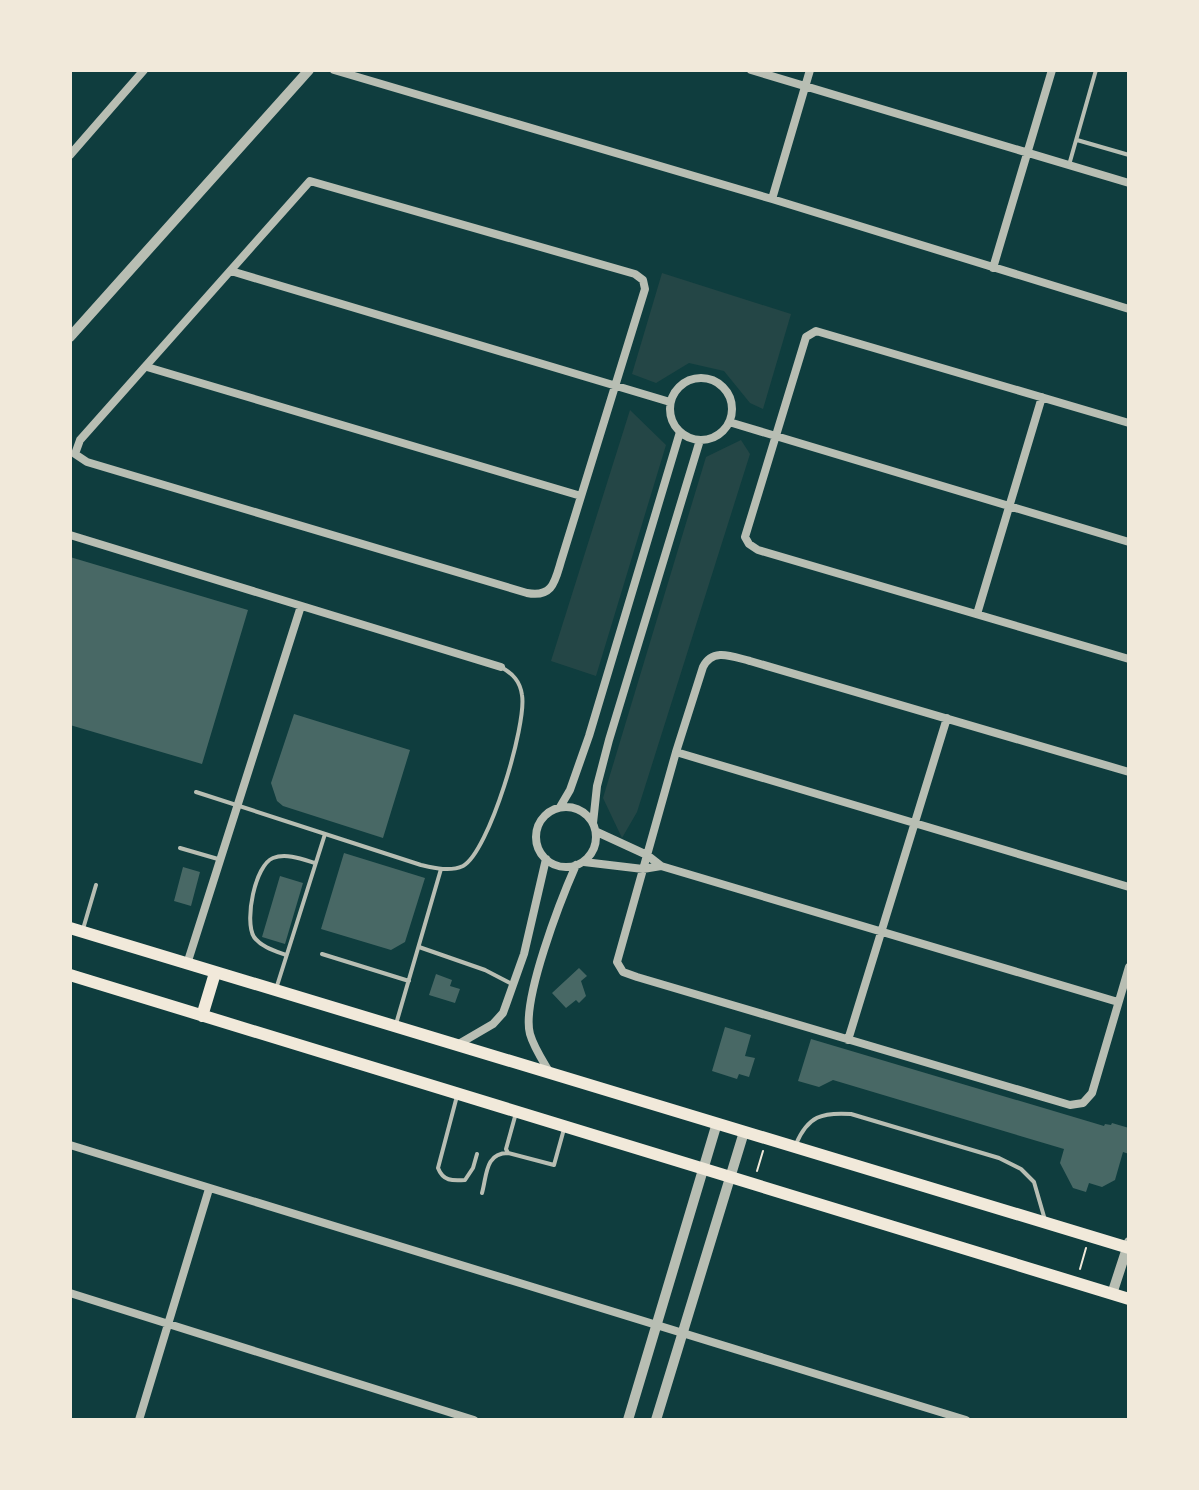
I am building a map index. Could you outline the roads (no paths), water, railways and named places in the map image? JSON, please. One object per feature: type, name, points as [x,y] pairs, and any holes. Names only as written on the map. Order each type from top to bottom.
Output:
[{"type":"main road","points":[[76,930],[1128,1246]]},
{"type":"main road","points":[[202,1016],[215,973]]},
{"type":"main road","points":[[70,975],[1129,1299]]},
{"type":"street","points":[[70,155],[144,70]]},
{"type":"street","points":[[70,337],[309,70]]},
{"type":"street","points":[[334,70],[772,199],[1129,309]]},
{"type":"street","points":[[751,70],[1129,183]]},
{"type":"street","points":[[772,199],[810,70]]},
{"type":"street","points":[[993,268],[1052,70]]},
{"type":"street","points":[[310,181],[316,181],[635,274],[643,280],[645,289],[617,386],[550,590],[537,595],[527,593],[72,455],[80,440],[231,271],[303,187],[310,181]]},
{"type":"street","points":[[231,271],[670,402]]},
{"type":"street","points":[[1129,423],[816,331],[806,337],[745,537],[758,550],[1129,659]]},
{"type":"street","points":[[147,367],[581,496]]},
{"type":"street","points":[[700,378],[715,381],[730,399],[729,422],[717,435],[700,440],[680,432],[672,421],[670,402],[684,383],[700,378]]},
{"type":"street","points":[[977,614],[1042,397]]},
{"type":"street","points":[[729,422],[1129,542]]},
{"type":"street","points":[[560,807],[577,773],[680,432]]},
{"type":"street","points":[[551,1074],[534,1046],[528,1021],[533,993],[552,927],[580,864],[595,846],[597,786],[700,440]]},
{"type":"street","points":[[70,535],[501,667]]},
{"type":"street","points":[[187,964],[301,606]]},
{"type":"street","points":[[619,638],[638,643]]},
{"type":"street","points":[[1129,772],[728,655],[713,655],[703,667],[676,752],[618,956],[619,968],[629,974],[1077,1105],[1088,1100],[1129,967]]},
{"type":"street","points":[[848,1040],[947,718]]},
{"type":"street","points":[[676,752],[1129,887]]},
{"type":"street","points":[[661,866],[643,869],[580,864],[560,867],[546,859],[536,842],[537,829],[548,813],[560,807],[571,807],[582,811],[595,827],[661,866],[1118,1002]]},
{"type":"street","points":[[457,1045],[493,1024],[503,1013],[514,986],[546,859]]},
{"type":"street","points":[[628,1420],[717,1123]]},
{"type":"street","points":[[656,1420],[744,1132]]},
{"type":"street","points":[[70,1145],[966,1420]]},
{"type":"street","points":[[139,1420],[209,1189]]},
{"type":"street","points":[[1112,1294],[1128,1246]]},
{"type":"street","points":[[70,1293],[474,1420]]},
{"type":"lane","points":[[1069,165],[1096,70]]},
{"type":"lane","points":[[1076,140],[1129,155]]},
{"type":"lane","points":[[196,792],[421,865],[454,869],[476,854],[485,839],[520,728],[523,704],[519,682],[501,667]]},
{"type":"lane","points":[[275,991],[325,834]]},
{"type":"lane","points":[[180,848],[220,860]]},
{"type":"lane","points":[[286,955],[258,942],[250,928],[249,916],[257,882],[266,861],[275,857],[315,863]]},
{"type":"lane","points":[[396,1027],[441,869]]},
{"type":"lane","points":[[76,930],[96,885]]},
{"type":"lane","points":[[419,947],[485,970],[514,986]]},
{"type":"lane","points":[[322,954],[409,981]]},
{"type":"lane","points":[[457,1094],[438,1168],[441,1175],[451,1181],[465,1180],[477,1154]]},
{"type":"lane","points":[[508,1153],[506,1149],[516,1112]]},
{"type":"lane","points":[[794,1147],[814,1119],[834,1113],[851,1114],[966,1148],[999,1158],[1021,1169],[1034,1182],[1046,1223]]},
{"type":"lane","points":[[482,1193],[491,1158],[497,1154],[508,1153],[554,1165],[564,1127]]}]
